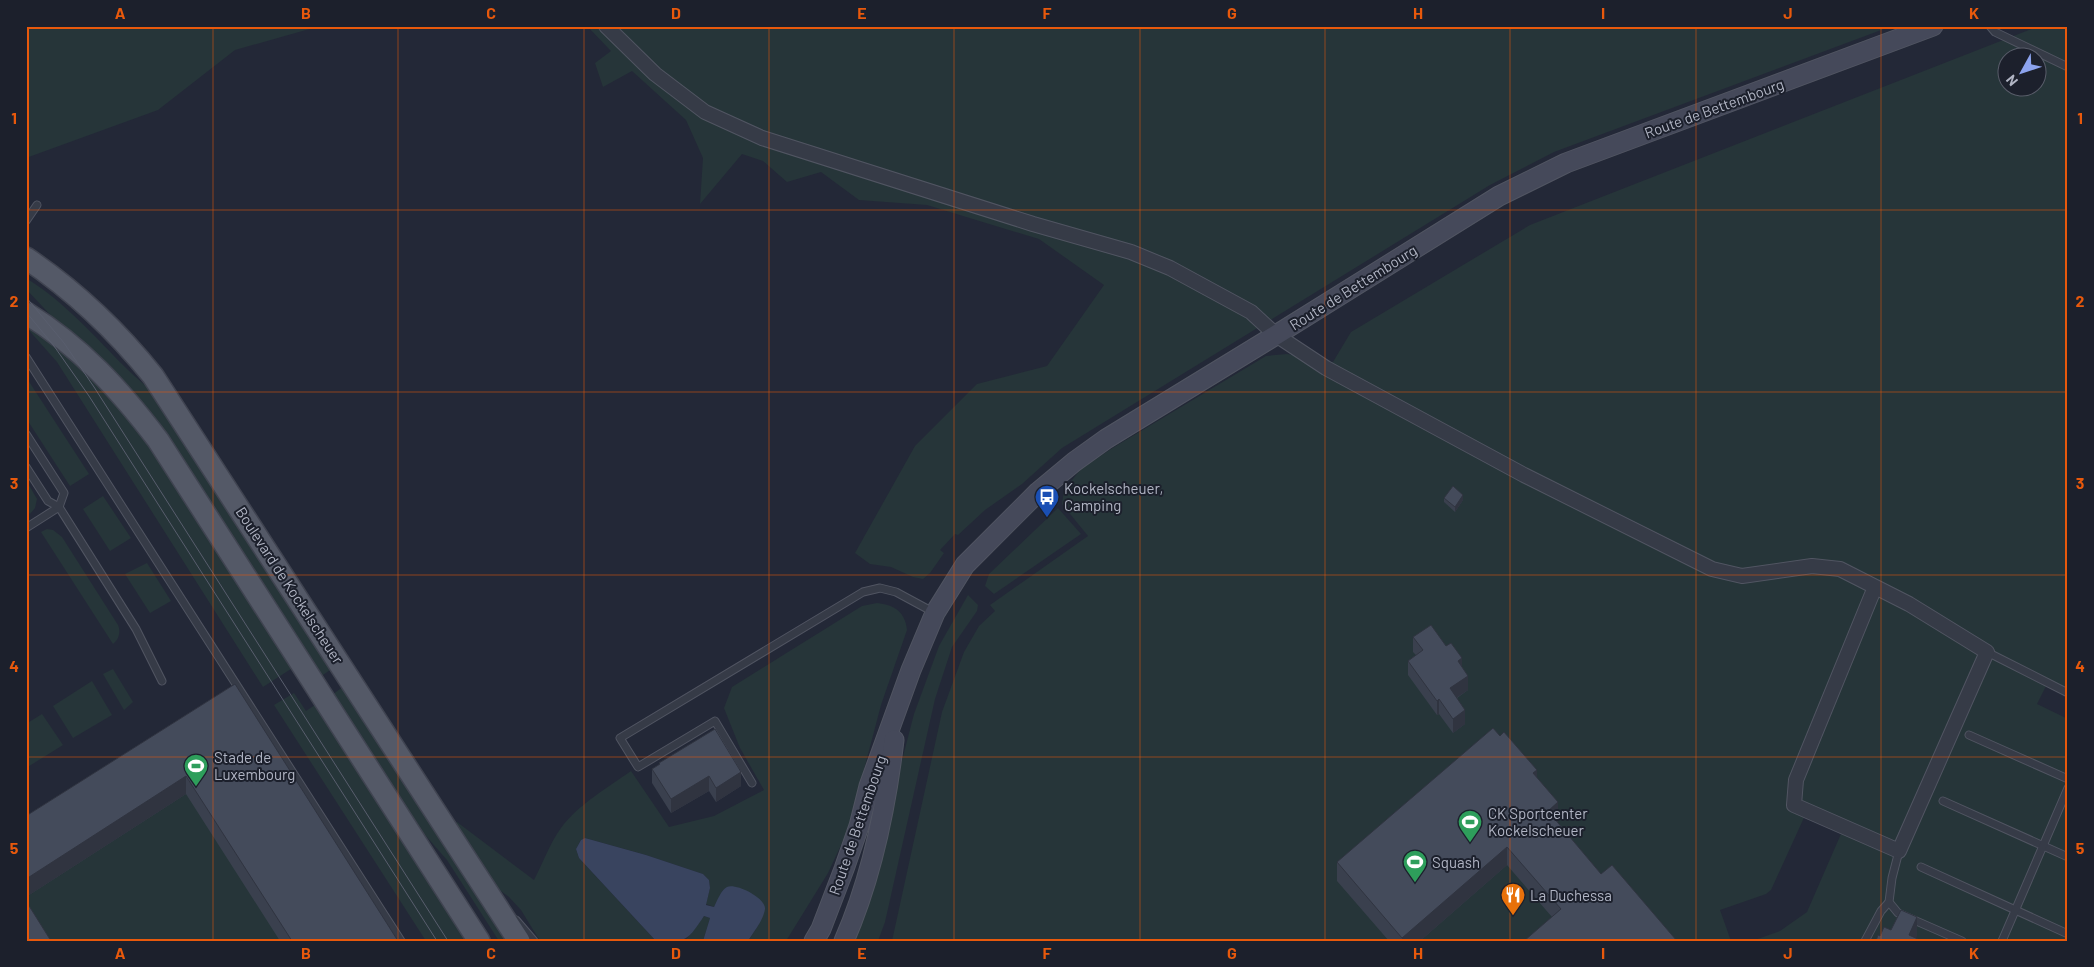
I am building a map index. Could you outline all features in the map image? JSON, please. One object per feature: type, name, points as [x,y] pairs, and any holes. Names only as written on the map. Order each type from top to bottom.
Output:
[{"type":"main road","name":"Route de Bettembourg","points":[[814,941],[821,929],[844,870],[859,826],[869,786],[923,639],[935,613],[965,565],[1038,492],[1074,462],[1106,439],[1498,196],[1566,163],[1934,26]]},
{"type":"main road","name":"Boulevard de Kockelscheuer","points":[[26,258],[55,278],[94,311],[125,341],[153,376],[520,941]]},
{"type":"main road","points":[[26,313],[70,344],[91,362],[126,398],[158,440],[479,941]]},
{"type":"main road","name":"Route de Bettembourg","points":[[844,941],[857,912],[880,831],[888,792],[898,709]]},
{"type":"street","points":[[606,26],[655,74],[705,112],[762,138],[1033,224],[1132,252],[1170,268],[1251,312],[1276,335],[1326,368],[1507,466],[1712,569],[1742,576],[1812,566],[1840,569],[1909,604],[1987,652],[1899,851],[1794,805],[1796,780],[1875,587]]},
{"type":"lane","points":[[1990,26],[1995,32],[2068,67]]},
{"type":"lane","points":[[26,221],[36,205]]},
{"type":"lane","points":[[26,357],[401,941]]},
{"type":"lane","points":[[26,434],[64,493],[59,507],[26,528]]},
{"type":"lane","points":[[26,467],[48,501],[59,507],[136,629],[162,681]]},
{"type":"lane","points":[[752,783],[714,721],[638,767],[620,738],[864,592],[880,588],[896,592],[935,613]]},
{"type":"lane","points":[[1987,652],[2068,693]]},
{"type":"lane","points":[[1969,735],[2068,779]]},
{"type":"lane","points":[[2002,941],[2068,788]]},
{"type":"lane","points":[[1943,800],[2068,857]]},
{"type":"lane","points":[[1865,941],[1881,912],[1889,902],[1892,878],[1899,851]]},
{"type":"lane","points":[[1921,866],[2068,934]]},
{"type":"lane","points":[[480,880],[534,941]]},
{"type":"lane","points":[[1889,902],[1898,913],[1962,941]]},
{"type":"shaded area","points":[[26,26],[320,26],[235,50],[158,110],[26,158]]},
{"type":"shaded area","points":[[587,26],[1892,26],[1554,152],[1490,185],[1062,448],[1022,484],[985,510],[958,535],[955,534],[940,550],[944,553],[930,573],[923,579],[913,577],[891,567],[870,564],[855,553],[915,446],[977,384],[1047,366],[1104,285],[1039,239],[927,205],[859,200],[821,172],[787,182],[763,161],[742,154],[700,204],[703,158],[686,120],[632,71],[603,87],[595,63],[611,51]]},
{"type":"shaded area","points":[[2039,26],[2068,26],[2068,693],[2047,684],[2037,704],[2068,719],[2068,941],[1752,941],[1780,931],[1807,912],[1844,827],[1807,811],[1771,890],[1766,894],[1720,910],[1731,941],[892,941],[942,712],[964,652],[979,626],[995,611],[990,605],[1088,536],[1062,504],[1064,490],[1081,469],[1111,449],[1266,356],[1287,354],[1333,362],[1351,332],[1530,225]]},
{"type":"shaded area","points":[[26,278],[67,309],[155,395],[333,668],[320,677],[146,407],[116,373],[58,323],[26,289]]},
{"type":"shaded area","points":[[26,323],[58,345],[141,428],[294,667],[263,687],[57,362],[26,327]]},
{"type":"shaded area","points":[[26,377],[89,474],[70,486],[26,418]]},
{"type":"shaded area","points":[[26,480],[37,499],[35,508],[30,514],[26,508]]},
{"type":"shaded area","points":[[103,496],[131,538],[110,551],[83,509]]},
{"type":"shaded area","points":[[1058,508],[1081,534],[994,594],[985,586],[989,574]]},
{"type":"shaded area","points":[[47,529],[53,530],[62,537],[118,625],[119,635],[113,644],[41,532]]},
{"type":"shaded area","points":[[147,563],[171,601],[150,613],[125,574]]},
{"type":"shaded area","points":[[968,595],[978,605],[977,611],[952,647],[935,699],[885,922],[878,941],[852,941],[874,869],[914,714],[939,646]]},
{"type":"shaded area","points":[[877,603],[898,610],[904,618],[907,630],[881,705],[848,830],[828,873],[786,941],[748,941],[759,924],[723,890],[714,907],[706,904],[710,888],[709,880],[703,874],[646,855],[585,838],[581,840],[576,849],[579,858],[656,941],[540,941],[521,910],[509,897],[498,889],[455,828],[457,822],[534,880],[553,840],[568,819],[594,797],[631,771],[669,827],[714,816],[764,790],[740,748],[724,708],[732,687],[862,606]]},
{"type":"shaded area","points":[[113,669],[133,702],[124,710],[103,674]]},
{"type":"shaded area","points":[[92,681],[112,715],[73,738],[53,706]]},
{"type":"shaded area","points":[[344,686],[507,941],[499,941],[447,860],[419,828],[332,695]]},
{"type":"shaded area","points":[[294,693],[306,711],[318,703],[469,941],[426,941],[274,705]]},
{"type":"shaded area","name":"Stade de Luxembourg","points":[[220,713],[387,941],[26,941],[26,835]]},
{"type":"shaded area","points":[[42,714],[63,745],[26,768],[26,724]]},
{"type":"shaded area","points":[[704,916],[710,918],[703,941],[684,941],[689,936]]},
{"type":"water","points":[[585,838],[646,855],[703,874],[709,880],[710,888],[706,905],[714,907],[721,893],[727,887],[737,887],[750,892],[761,900],[764,905],[765,909],[762,918],[748,941],[703,941],[710,918],[704,916],[685,939],[656,941],[579,858],[576,849],[581,840]]},
{"type":"building","points":[[1453,486],[1463,495],[1455,507],[1444,498]]},
{"type":"building","points":[[1431,625],[1446,646],[1451,643],[1462,658],[1458,661],[1468,676],[1450,688],[1465,710],[1453,719],[1439,699],[1437,701],[1408,661],[1423,650],[1413,637]]},
{"type":"building","points":[[235,684],[398,941],[292,941],[186,776],[26,879],[26,816]]},
{"type":"building","name":"CK Sportcenter Kockelscheuer","points":[[1493,728],[1500,736],[1504,732],[1537,770],[1533,773],[1558,802],[1548,811],[1601,874],[1612,865],[1677,941],[1524,941],[1561,909],[1507,847],[1402,938],[1337,862]]},
{"type":"building","points":[[715,729],[741,772],[716,788],[709,776],[671,799],[652,769]]},
{"type":"building","points":[[26,901],[51,941],[26,941]]},
{"type":"building","points":[[1901,910],[1917,917],[1909,935],[1922,941],[1876,941],[1884,927],[1891,930]]},
{"type":"tram line","points":[[26,297],[64,343],[94,387],[448,941]]},
{"type":"tram line","points":[[26,312],[54,346],[89,396],[437,941]]},
{"type":"place","name":"Kockelscheuer, Camping","points":[[1047,518]]},
{"type":"place","name":"Stade de Luxembourg","points":[[196,787]]},
{"type":"place","name":"CK Sportcenter Kockelscheuer","points":[[1470,843]]},
{"type":"place","name":"Squash","points":[[1415,883]]},
{"type":"place","name":"La Duchessa","points":[[1513,916]]}]
